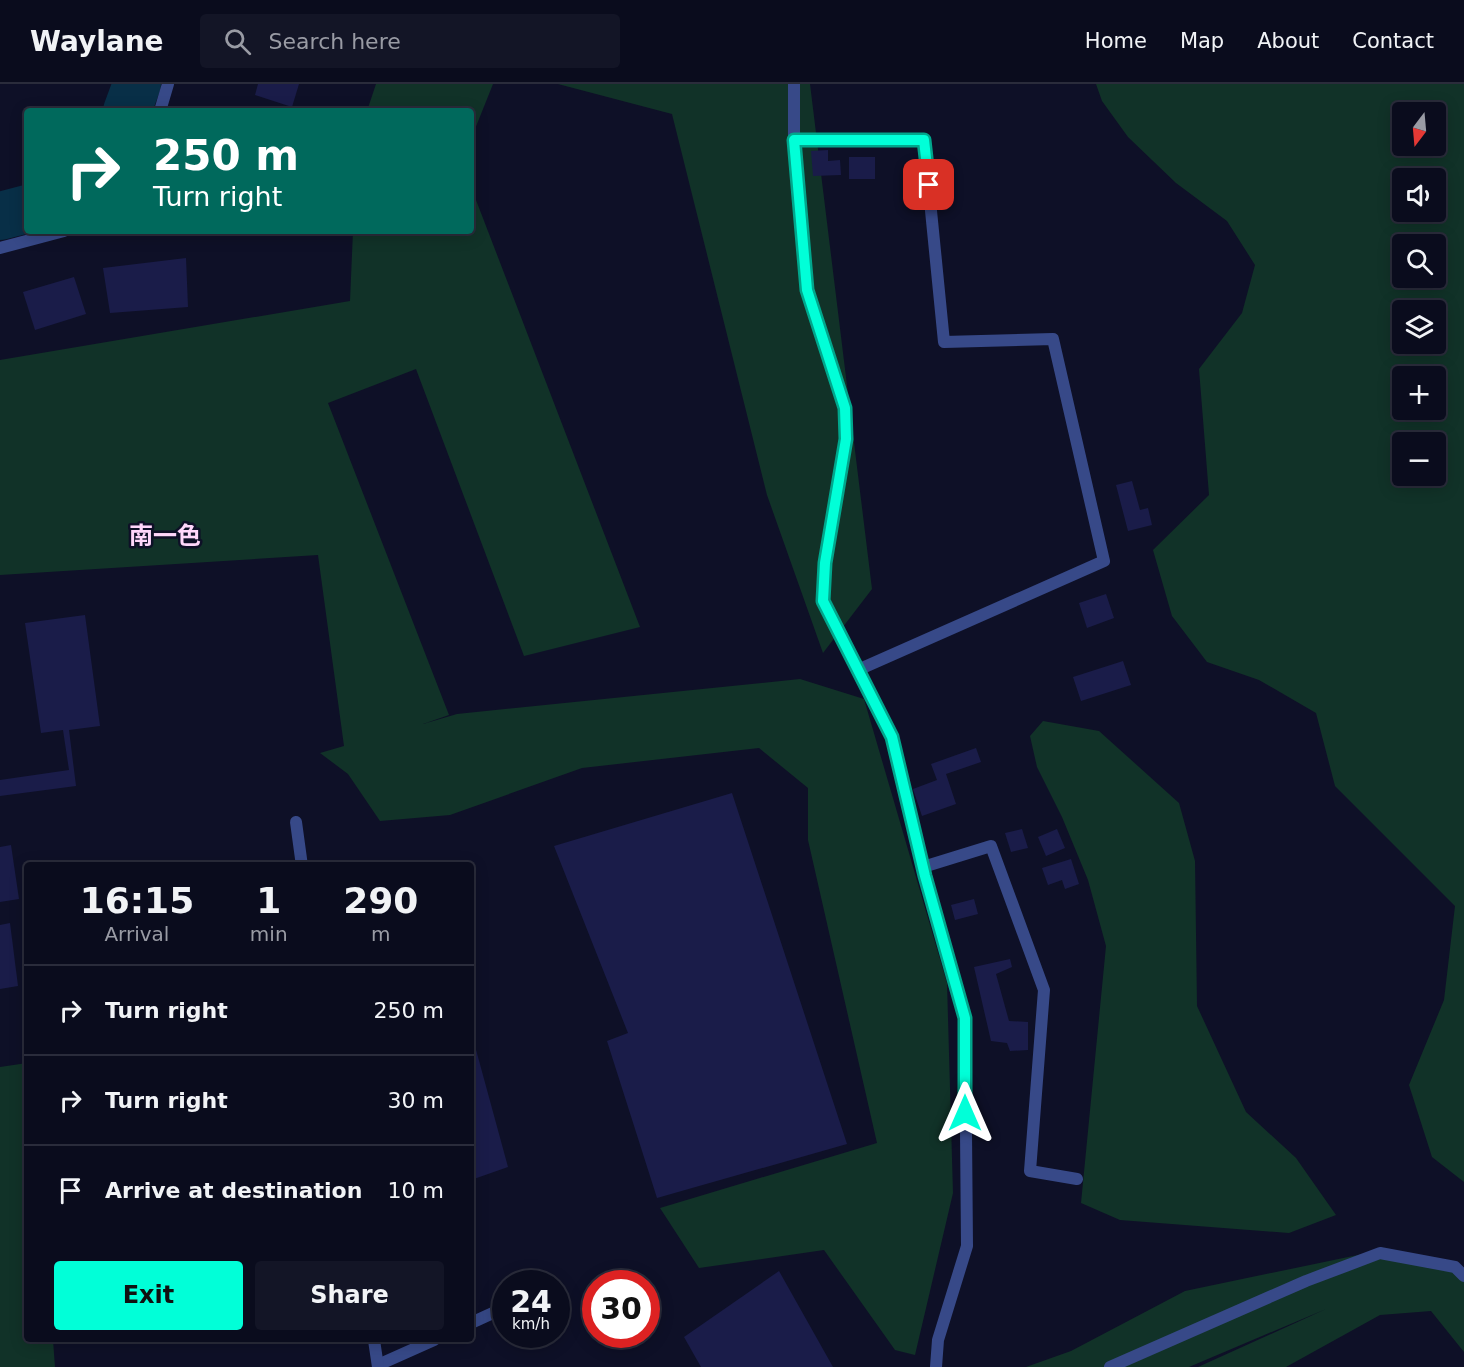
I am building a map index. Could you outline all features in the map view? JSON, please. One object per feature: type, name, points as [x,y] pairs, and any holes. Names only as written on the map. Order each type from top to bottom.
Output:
[{"type":"street","points":[[161,108],[168,84]]},
{"type":"street","points":[[794,84],[794,140],[807,290],[845,408],[846,439],[825,563],[823,601],[860,669],[892,737],[923,867],[965,1018],[967,1246],[938,1340],[936,1367]]},
{"type":"street","points":[[794,140],[924,140],[944,342],[1053,339],[1104,561],[860,669]]},
{"type":"street","points":[[0,248],[53,234]]},
{"type":"street","points":[[296,822],[301,862]]},
{"type":"street","points":[[923,867],[991,846],[1044,990],[1030,1172],[1077,1179]]},
{"type":"street","points":[[1110,1367],[1306,1281],[1380,1253],[1455,1267],[1464,1276]]},
{"type":"street","points":[[474,1322],[492,1313]]},
{"type":"street","points":[[374,1342],[378,1366],[430,1342]]},
{"type":"green space","points":[[376,84],[493,84],[474,132],[474,108],[368,108]]},
{"type":"green space","points":[[558,84],[810,84],[872,589],[823,653],[767,495],[672,114]]},
{"type":"green space","points":[[1096,84],[1464,84],[1464,1182],[1432,1157],[1409,1085],[1444,1000],[1455,906],[1335,786],[1316,713],[1259,680],[1207,662],[1172,616],[1153,550],[1209,495],[1199,369],[1242,313],[1255,265],[1227,221],[1176,183],[1128,137],[1102,101]]},
{"type":"green space","points":[[474,195],[640,627],[524,656],[416,369],[328,403],[449,715],[423,724],[457,714],[800,679],[864,699],[947,983],[953,1193],[915,1355],[895,1350],[824,1250],[699,1268],[660,1208],[877,1143],[808,840],[808,788],[759,748],[582,768],[450,815],[380,821],[348,774],[320,753],[344,746],[318,555],[0,575],[0,360],[350,301],[353,234],[474,234]]},
{"type":"green space","points":[[1043,721],[1099,731],[1179,803],[1195,861],[1197,1006],[1246,1112],[1296,1158],[1336,1215],[1289,1233],[1120,1220],[1081,1203],[1106,946],[1088,880],[1062,817],[1037,767],[1030,736]]},
{"type":"green space","points":[[24,1063],[24,1342],[53,1342],[55,1367],[0,1367],[0,1067]]},
{"type":"green space","points":[[1377,1251],[1464,1274],[1464,1352],[1431,1311],[1380,1315],[1286,1367],[1198,1367],[1326,1309],[1189,1367],[1026,1367],[1071,1351],[1185,1291]]},
{"type":"building","points":[[258,84],[299,84],[292,107],[255,95]]},
{"type":"building","points":[[828,150],[828,161],[840,160],[841,175],[813,176],[811,151]]},
{"type":"building","points":[[849,157],[875,157],[875,179],[849,179]]},
{"type":"building","points":[[186,258],[188,307],[110,313],[103,268]]},
{"type":"building","points":[[74,277],[86,314],[35,330],[23,292]]},
{"type":"building","points":[[1132,481],[1140,510],[1148,508],[1152,525],[1128,531],[1116,485]]},
{"type":"building","points":[[1106,594],[1114,618],[1087,628],[1079,603]]},
{"type":"building","points":[[85,615],[100,726],[69,730],[76,786],[0,796],[0,780],[69,770],[63,730],[41,733],[25,623]]},
{"type":"building","points":[[1123,661],[1131,685],[1081,701],[1073,677]]},
{"type":"building","points":[[976,748],[981,762],[946,774],[956,804],[922,816],[913,789],[937,780],[931,764]]},
{"type":"building","points":[[732,793],[847,1144],[657,1198],[607,1041],[628,1033],[554,846]]},
{"type":"building","points":[[1022,829],[1028,848],[1011,852],[1005,833]]},
{"type":"building","points":[[1057,829],[1065,848],[1046,856],[1038,837]]},
{"type":"building","points":[[11,845],[19,899],[0,902],[0,847]]},
{"type":"building","points":[[1071,859],[1079,884],[1065,889],[1062,880],[1048,885],[1042,868]]},
{"type":"building","points":[[974,899],[978,914],[955,920],[951,905]]},
{"type":"building","points":[[10,923],[18,986],[0,989],[0,925]]},
{"type":"building","points":[[1010,959],[1012,967],[996,974],[1009,1021],[1028,1022],[1028,1050],[1010,1051],[1007,1043],[991,1041],[974,967]]},
{"type":"building","points":[[474,1042],[508,1167],[474,1179]]},
{"type":"building","points":[[779,1271],[833,1367],[701,1367],[684,1337]]},
{"type":"waterway","points":[[128,108],[137,84]]},
{"type":"waterway","points":[[0,216],[24,210]]},
{"type":"district","name":"南一色","points":[[165,536]]},
{"type":"route","points":[[929,185],[924,140],[794,140],[807,290],[845,408],[846,439],[825,563],[823,601],[860,669],[892,737],[925,876],[965,1018],[965,1113]]}]
